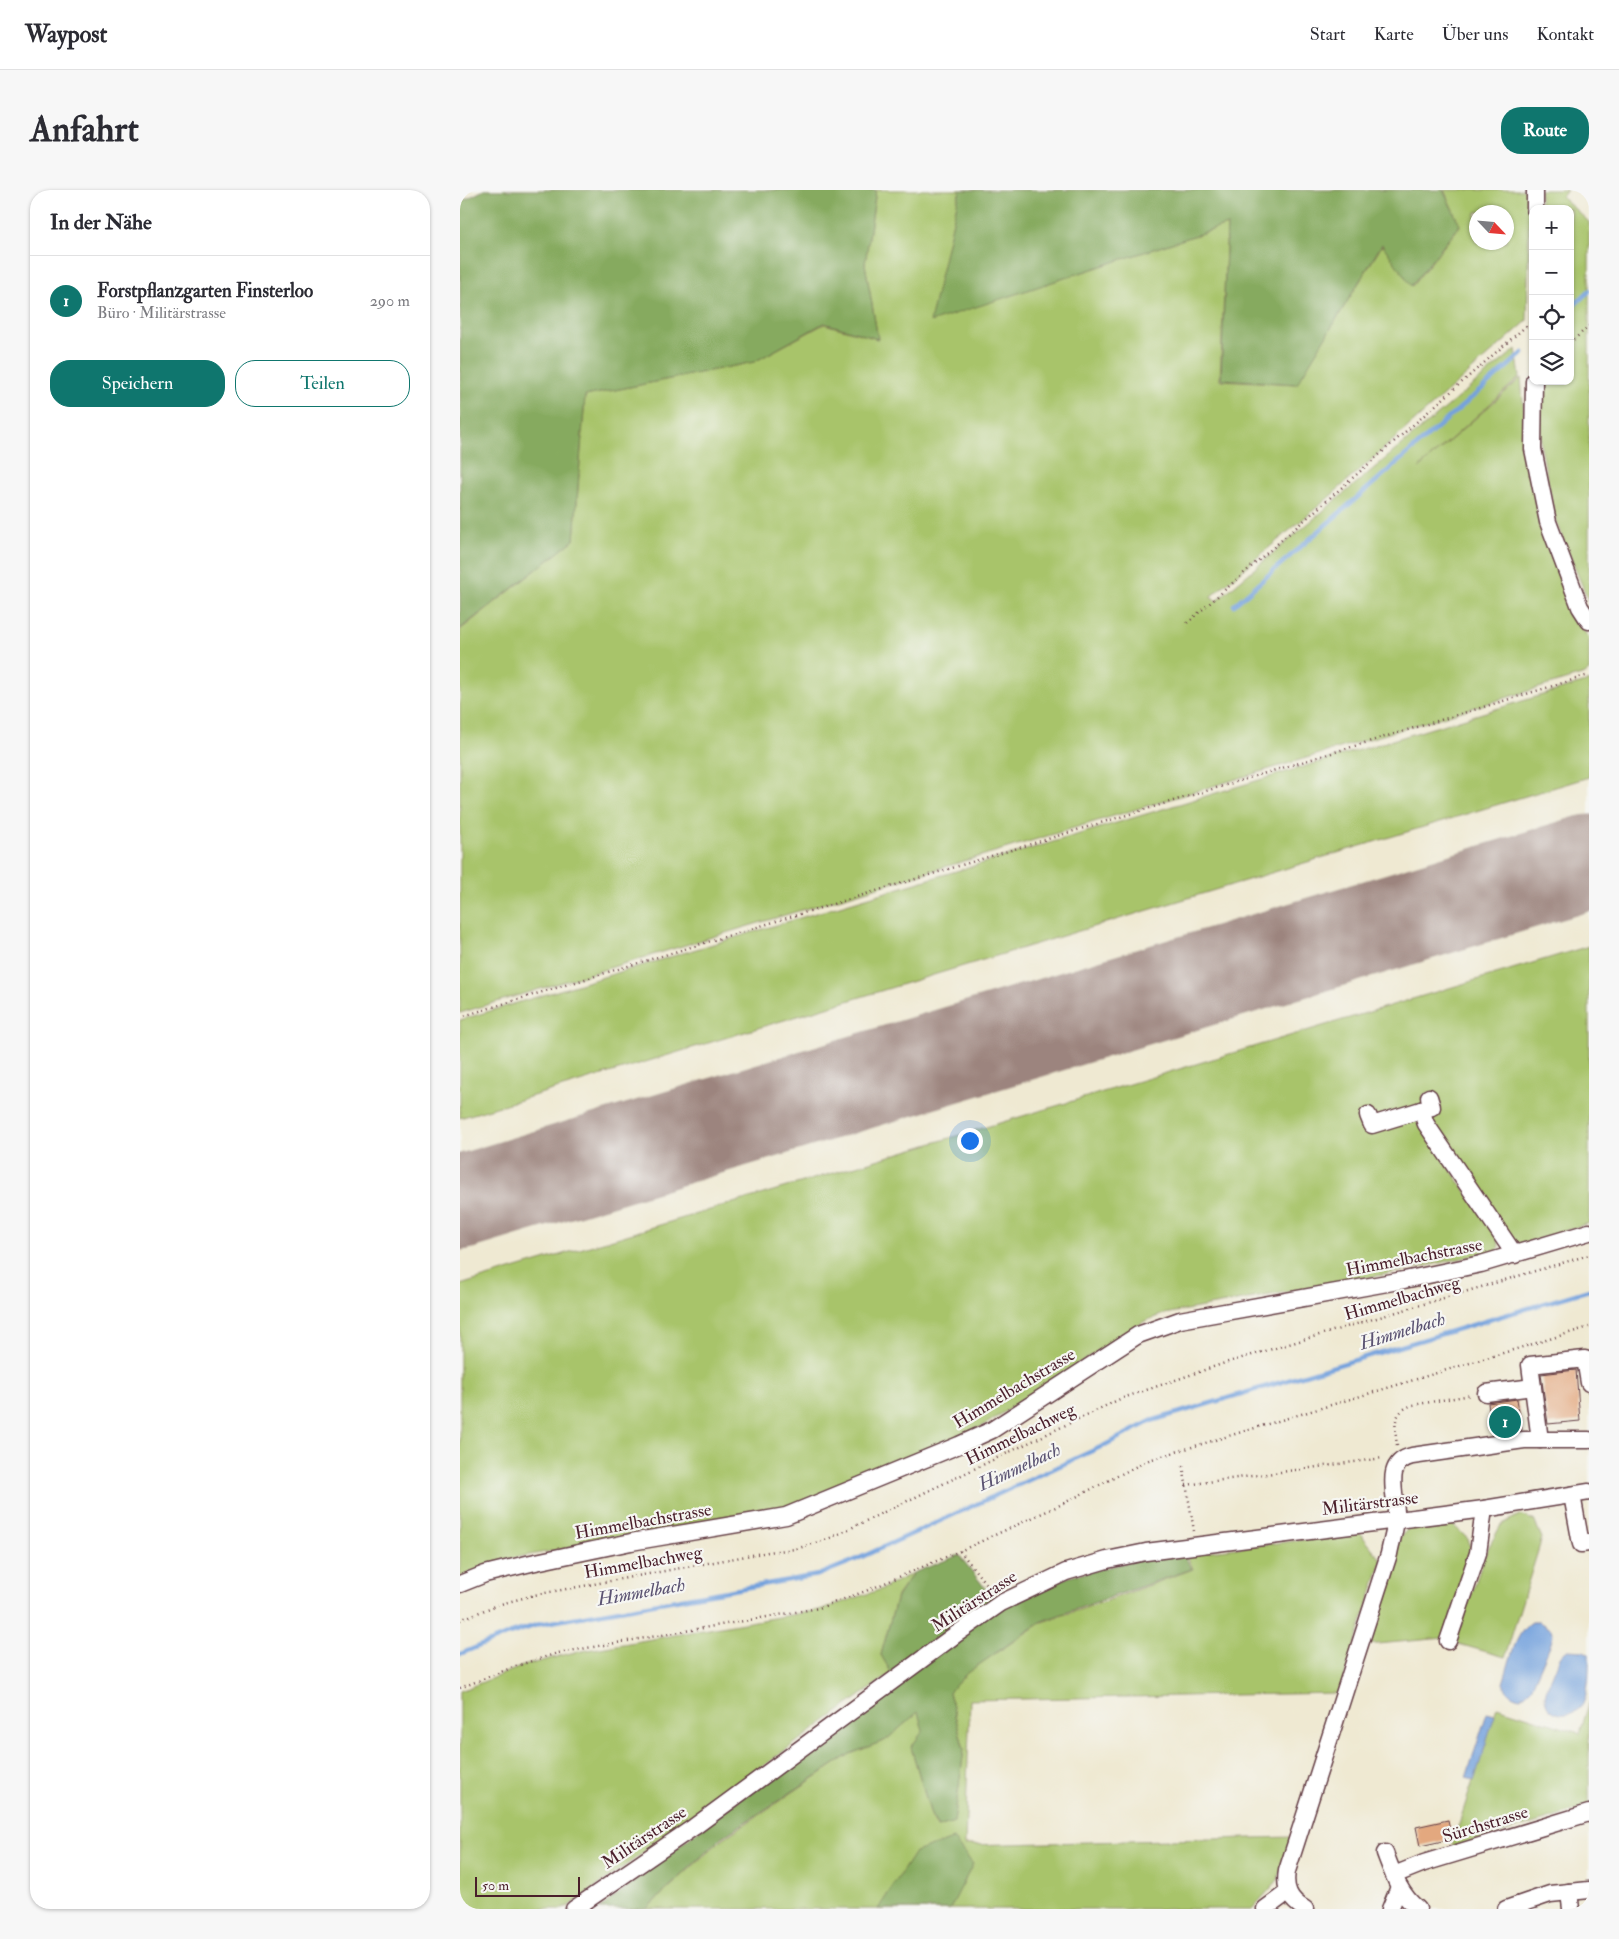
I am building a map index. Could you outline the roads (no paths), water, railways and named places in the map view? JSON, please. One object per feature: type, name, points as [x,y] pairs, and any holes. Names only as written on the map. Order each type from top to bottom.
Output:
[{"type":"street","points":[[1535,190],[1535,205]]},
{"type":"street","points":[[1534,385],[1533,449],[1548,522],[1580,607],[1589,621]]},
{"type":"street","points":[[1368,1115],[1372,1125],[1425,1104],[1426,1124],[1515,1255]]},
{"type":"street","name":"Himmelbachstrasse","points":[[460,1584],[485,1574],[631,1542],[786,1516],[960,1445],[992,1430],[1138,1335],[1180,1320],[1404,1280],[1481,1264],[1589,1232]]},
{"type":"street","points":[[1540,1440],[1530,1366],[1586,1359],[1589,1383]]},
{"type":"street","points":[[1486,1393],[1533,1387]]},
{"type":"street","points":[[1305,1909],[1288,1892],[1286,1887],[1287,1871],[1389,1554],[1396,1519],[1394,1473],[1400,1457],[1524,1440],[1589,1440]]},
{"type":"street","name":"Militärstrasse","points":[[574,1909],[694,1828],[1001,1603],[1066,1572],[1099,1562],[1196,1539],[1484,1509],[1589,1492]]},
{"type":"street","points":[[1572,1494],[1581,1544],[1589,1543]]},
{"type":"street","points":[[1448,1641],[1478,1553],[1484,1509]]},
{"type":"street","name":"Sürchstrasse","points":[[1396,1881],[1424,1863],[1589,1813]]},
{"type":"street","points":[[1385,1853],[1396,1881],[1411,1903],[1418,1909]]},
{"type":"street","points":[[1390,1909],[1396,1881]]},
{"type":"street","points":[[1506,1909],[1550,1894],[1589,1890]]},
{"type":"street","points":[[1265,1909],[1288,1892]]},
{"type":"street","points":[[1569,1892],[1571,1909]]},
{"type":"water","points":[[1532,1622],[1539,1622],[1551,1629],[1553,1636],[1531,1689],[1521,1698],[1510,1694],[1503,1683],[1517,1641],[1521,1633]]},
{"type":"water","points":[[1568,1650],[1584,1651],[1589,1654],[1588,1680],[1583,1704],[1574,1712],[1561,1714],[1556,1713],[1547,1705],[1545,1695],[1559,1660]]},
{"type":"water","points":[[1487,1713],[1495,1715],[1474,1781],[1466,1778]]},
{"type":"waterway","points":[[1574,305],[1589,291]]},
{"type":"waterway","points":[[1234,605],[1523,353]]},
{"type":"waterway","name":"Himmelbach","points":[[460,1654],[509,1634],[540,1624],[818,1575],[853,1561],[1105,1445],[1151,1421],[1589,1290]]},
{"type":"place","name":"Forstpflanzgarten Finsterloo","points":[[1505,1422]]}]
